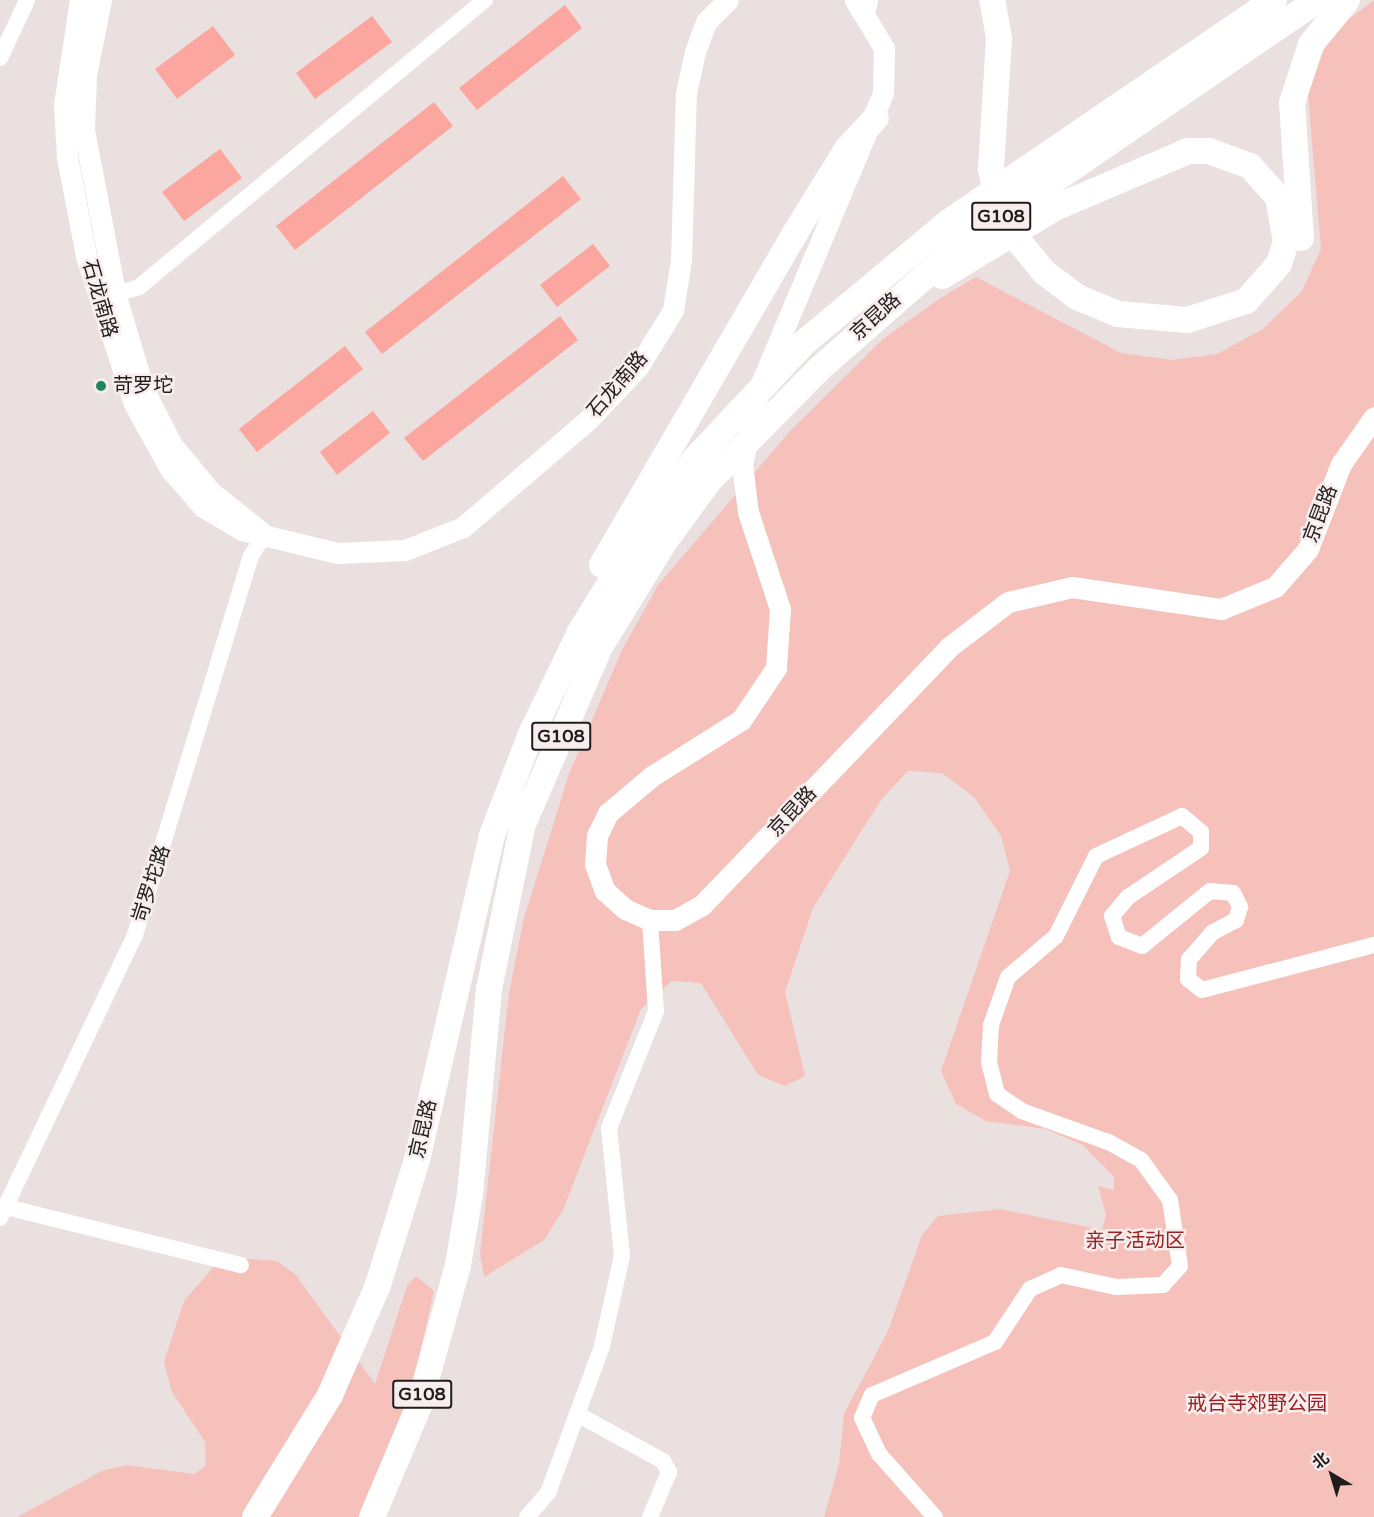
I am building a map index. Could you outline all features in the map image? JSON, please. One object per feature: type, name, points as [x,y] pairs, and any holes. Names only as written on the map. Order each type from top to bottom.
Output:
[{"type":"highway","points":[[979,0],[986,36],[985,138],[988,213],[1029,265],[1090,316],[1162,333],[1224,326],[1277,293],[1296,261],[1302,237],[1292,103],[1311,44],[1347,0]]},
{"type":"highway","points":[[985,138],[999,38],[992,0]]},
{"type":"highway","name":"京昆路","points":[[255,1517],[330,1395],[378,1285],[417,1160],[492,835],[531,734],[580,632],[632,547],[695,459],[806,341],[950,221],[1274,0]]},
{"type":"highway","name":"京昆路","points":[[372,1517],[419,1406],[458,1265],[470,1194],[489,988],[523,824],[600,647],[710,481],[885,309],[964,242],[1317,0]]},
{"type":"highway","points":[[531,734],[533,697],[567,625],[795,233],[847,149],[876,118]]},
{"type":"highway","points":[[885,309],[1057,207],[1188,151],[1209,151],[1250,166],[1278,197],[1286,219],[1279,264],[1265,284],[1246,301],[1187,320],[1134,317],[1096,306],[1029,265]]},
{"type":"main road","name":"石龙南路","points":[[101,0],[86,75],[84,130],[107,296],[122,375],[170,469],[203,507],[242,530],[337,553],[405,550],[463,527],[572,435],[638,367],[673,310],[681,260],[686,93],[695,52],[706,22],[728,0]]},
{"type":"main road","points":[[650,920],[625,909],[605,891],[595,864],[597,836],[608,813],[628,795],[741,720],[776,668],[780,609],[748,512],[742,464],[746,427],[810,262],[876,118],[886,76],[884,48],[861,3]]},
{"type":"main road","name":"石龙南路","points":[[75,6],[64,131],[74,201],[107,296]]},
{"type":"main road","name":"京昆路","points":[[650,920],[675,920],[702,905],[949,647],[1008,602],[1072,587],[1221,609],[1275,587],[1308,549],[1341,465],[1374,417]]},
{"type":"street","points":[[0,58],[27,0]]},
{"type":"street","points":[[107,296],[139,286],[485,0]]},
{"type":"street","name":"岢罗坨路","points":[[3,1213],[135,935],[251,556],[264,535]]},
{"type":"street","points":[[934,1517],[879,1454],[862,1418],[872,1395],[995,1342],[1030,1289],[1061,1275],[1116,1287],[1163,1285],[1180,1266],[1170,1200],[1141,1160],[1022,1111],[998,1094],[989,1062],[991,1025],[1008,977],[1056,936],[1096,856],[1182,816],[1201,832],[1201,848],[1128,897],[1112,915],[1119,937],[1142,946],[1210,891],[1233,893],[1240,907],[1236,920],[1212,933],[1189,959],[1188,979],[1202,990],[1374,945]]},
{"type":"street","points":[[527,1517],[548,1493],[602,1346],[622,1256],[609,1128],[656,1011],[650,920]]},
{"type":"street","points":[[3,1213],[241,1265]]},
{"type":"street","points":[[577,1414],[663,1461],[669,1472],[650,1517]]},
{"type":"green space","points":[[1374,0],[1374,1517],[824,1517],[839,1464],[844,1414],[888,1331],[922,1235],[938,1216],[1000,1209],[1102,1230],[1106,1215],[1098,1186],[1114,1190],[1114,1177],[1083,1145],[1045,1129],[986,1121],[956,1104],[941,1071],[1010,871],[1001,836],[974,797],[942,773],[908,771],[881,800],[813,908],[785,992],[805,1076],[785,1086],[758,1075],[701,983],[672,981],[641,1009],[563,1210],[544,1240],[484,1277],[480,1254],[509,993],[524,918],[569,774],[621,652],[658,585],[791,430],[883,339],[939,299],[976,277],[1121,353],[1172,360],[1217,354],[1263,329],[1302,291],[1321,249],[1308,94],[1324,49],[1348,20]]},
{"type":"green space","points":[[235,1258],[277,1261],[295,1274],[375,1384],[407,1286],[416,1276],[434,1291],[407,1409],[360,1517],[17,1517],[102,1471],[126,1465],[194,1474],[206,1466],[205,1442],[172,1392],[164,1362],[184,1301],[217,1263]]},
{"type":"building","points":[[565,5],[582,28],[477,110],[459,88]]},
{"type":"building","points":[[372,16],[392,42],[315,99],[296,73]]},
{"type":"building","points":[[213,26],[235,55],[177,99],[155,69]]},
{"type":"building","points":[[434,102],[453,126],[295,250],[276,226]]},
{"type":"building","points":[[220,149],[242,178],[184,221],[162,192]]},
{"type":"building","points":[[563,176],[581,199],[382,354],[365,332]]},
{"type":"building","points":[[593,244],[610,266],[557,307],[540,285]]},
{"type":"building","points":[[560,316],[578,340],[423,461],[404,438]]},
{"type":"building","points":[[345,346],[363,369],[257,452],[239,429]]},
{"type":"building","points":[[373,411],[390,433],[337,475],[320,452]]},
{"type":"place","name":"苛罗坨","points":[[101,386]]},
{"type":"park label","name":"亲子活动区","points":[[1135,1241]]},
{"type":"park label","name":"戒台寺郊野公园","points":[[1257,1404]]}]
